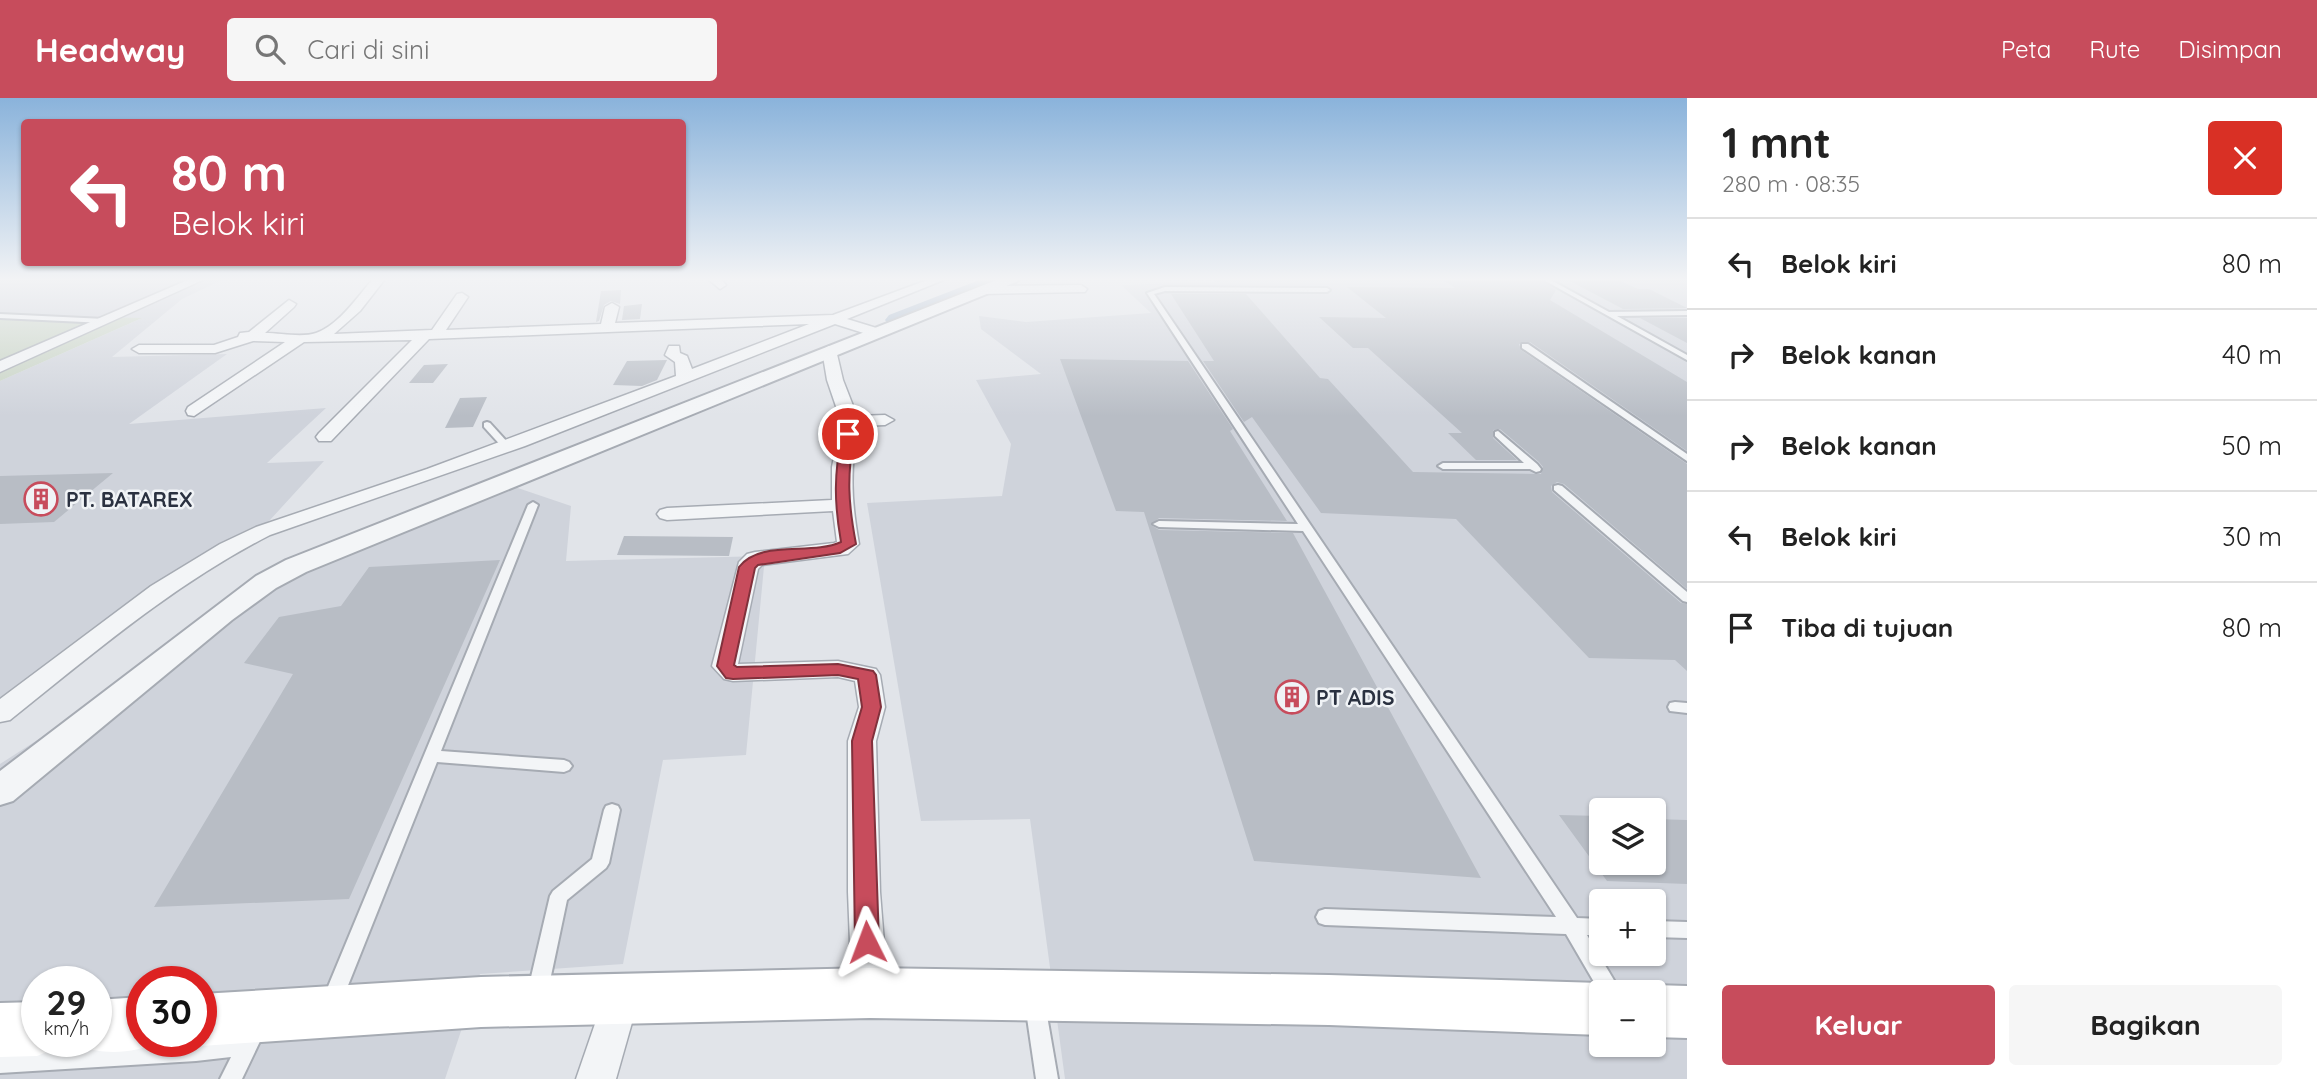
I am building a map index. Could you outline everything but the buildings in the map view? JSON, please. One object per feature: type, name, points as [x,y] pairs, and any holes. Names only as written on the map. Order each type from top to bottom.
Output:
[{"type":"main road","points":[[217,1021],[258,1025],[327,1012],[536,1001],[870,993],[1329,1000],[1589,1009]]},
{"type":"main road","points":[[1666,1011],[1687,1012]]},
{"type":"main road","points":[[0,1030],[21,1029]]},
{"type":"street","points":[[0,367],[96,325]]},
{"type":"street","points":[[139,349],[215,349],[252,337],[266,325]]},
{"type":"street","points":[[194,411],[307,339],[337,325]]},
{"type":"street","points":[[325,436],[439,325]]},
{"type":"street","points":[[607,330],[608,325]]},
{"type":"street","points":[[214,335],[332,340],[432,334],[743,325]]},
{"type":"street","points":[[0,713],[167,586],[233,544],[263,531],[508,447],[684,376],[830,325]]},
{"type":"street","points":[[853,325],[875,332]]},
{"type":"street","points":[[0,791],[222,614],[266,582],[296,565],[893,325]]},
{"type":"street","points":[[674,349],[672,355],[682,359],[684,376]]},
{"type":"street","points":[[829,351],[835,380],[850,421],[841,461],[842,505],[847,546],[755,559],[747,567],[725,666],[733,673],[838,669],[867,675],[872,707],[862,741],[864,892],[870,993]]},
{"type":"street","points":[[850,421],[885,420]]},
{"type":"street","points":[[667,514],[842,505]]},
{"type":"street","points":[[596,1079],[621,999]]},
{"type":"lane","points":[[1171,325],[1571,925],[1604,980]]},
{"type":"lane","points":[[1626,325],[1687,358]]},
{"type":"lane","points":[[1525,346],[1687,458]]},
{"type":"lane","points":[[487,425],[508,447]]},
{"type":"lane","points":[[1443,466],[1536,469],[1497,434]]},
{"type":"lane","points":[[1558,488],[1687,598]]},
{"type":"lane","points":[[327,1012],[350,962],[430,756],[533,505]]},
{"type":"lane","points":[[1159,524],[1308,528]]},
{"type":"lane","points":[[430,756],[564,766]]},
{"type":"lane","points":[[536,1001],[559,896],[600,863],[612,810]]},
{"type":"lane","points":[[1325,917],[1589,926]]},
{"type":"lane","points":[[1666,929],[1687,930]]},
{"type":"lane","points":[[1034,997],[1046,1079]]},
{"type":"lane","points":[[0,1063],[230,1047],[258,1025]]},
{"type":"lane","points":[[231,1079],[258,1025]]},
{"type":"shaded area","points":[[127,325],[151,325],[112,357],[227,354],[129,424],[326,408],[267,463],[324,461],[270,520],[145,601],[0,706],[0,381]]},
{"type":"shaded area","points":[[980,325],[1687,325],[1687,1079],[1065,1079],[1030,819],[921,821],[867,503],[1002,496],[1011,444],[976,380],[1041,374],[981,329]]},
{"type":"shaded area","points":[[509,485],[571,506],[566,561],[765,556],[746,755],[663,760],[623,964],[480,974],[445,1079],[0,1079],[0,764],[279,585]]},
{"type":"green space","points":[[0,325],[127,325],[0,381]]},
{"type":"place","name":"PT. BATAREX","points":[[41,499]]},
{"type":"place","name":"PT ADIS","points":[[1292,697]]},
{"type":"route","points":[[848,434],[841,461],[842,505],[847,546],[813,553],[755,559],[747,567],[725,666],[733,673],[838,669],[867,675],[872,707],[870,722],[864,730],[862,741],[867,942]]}]
